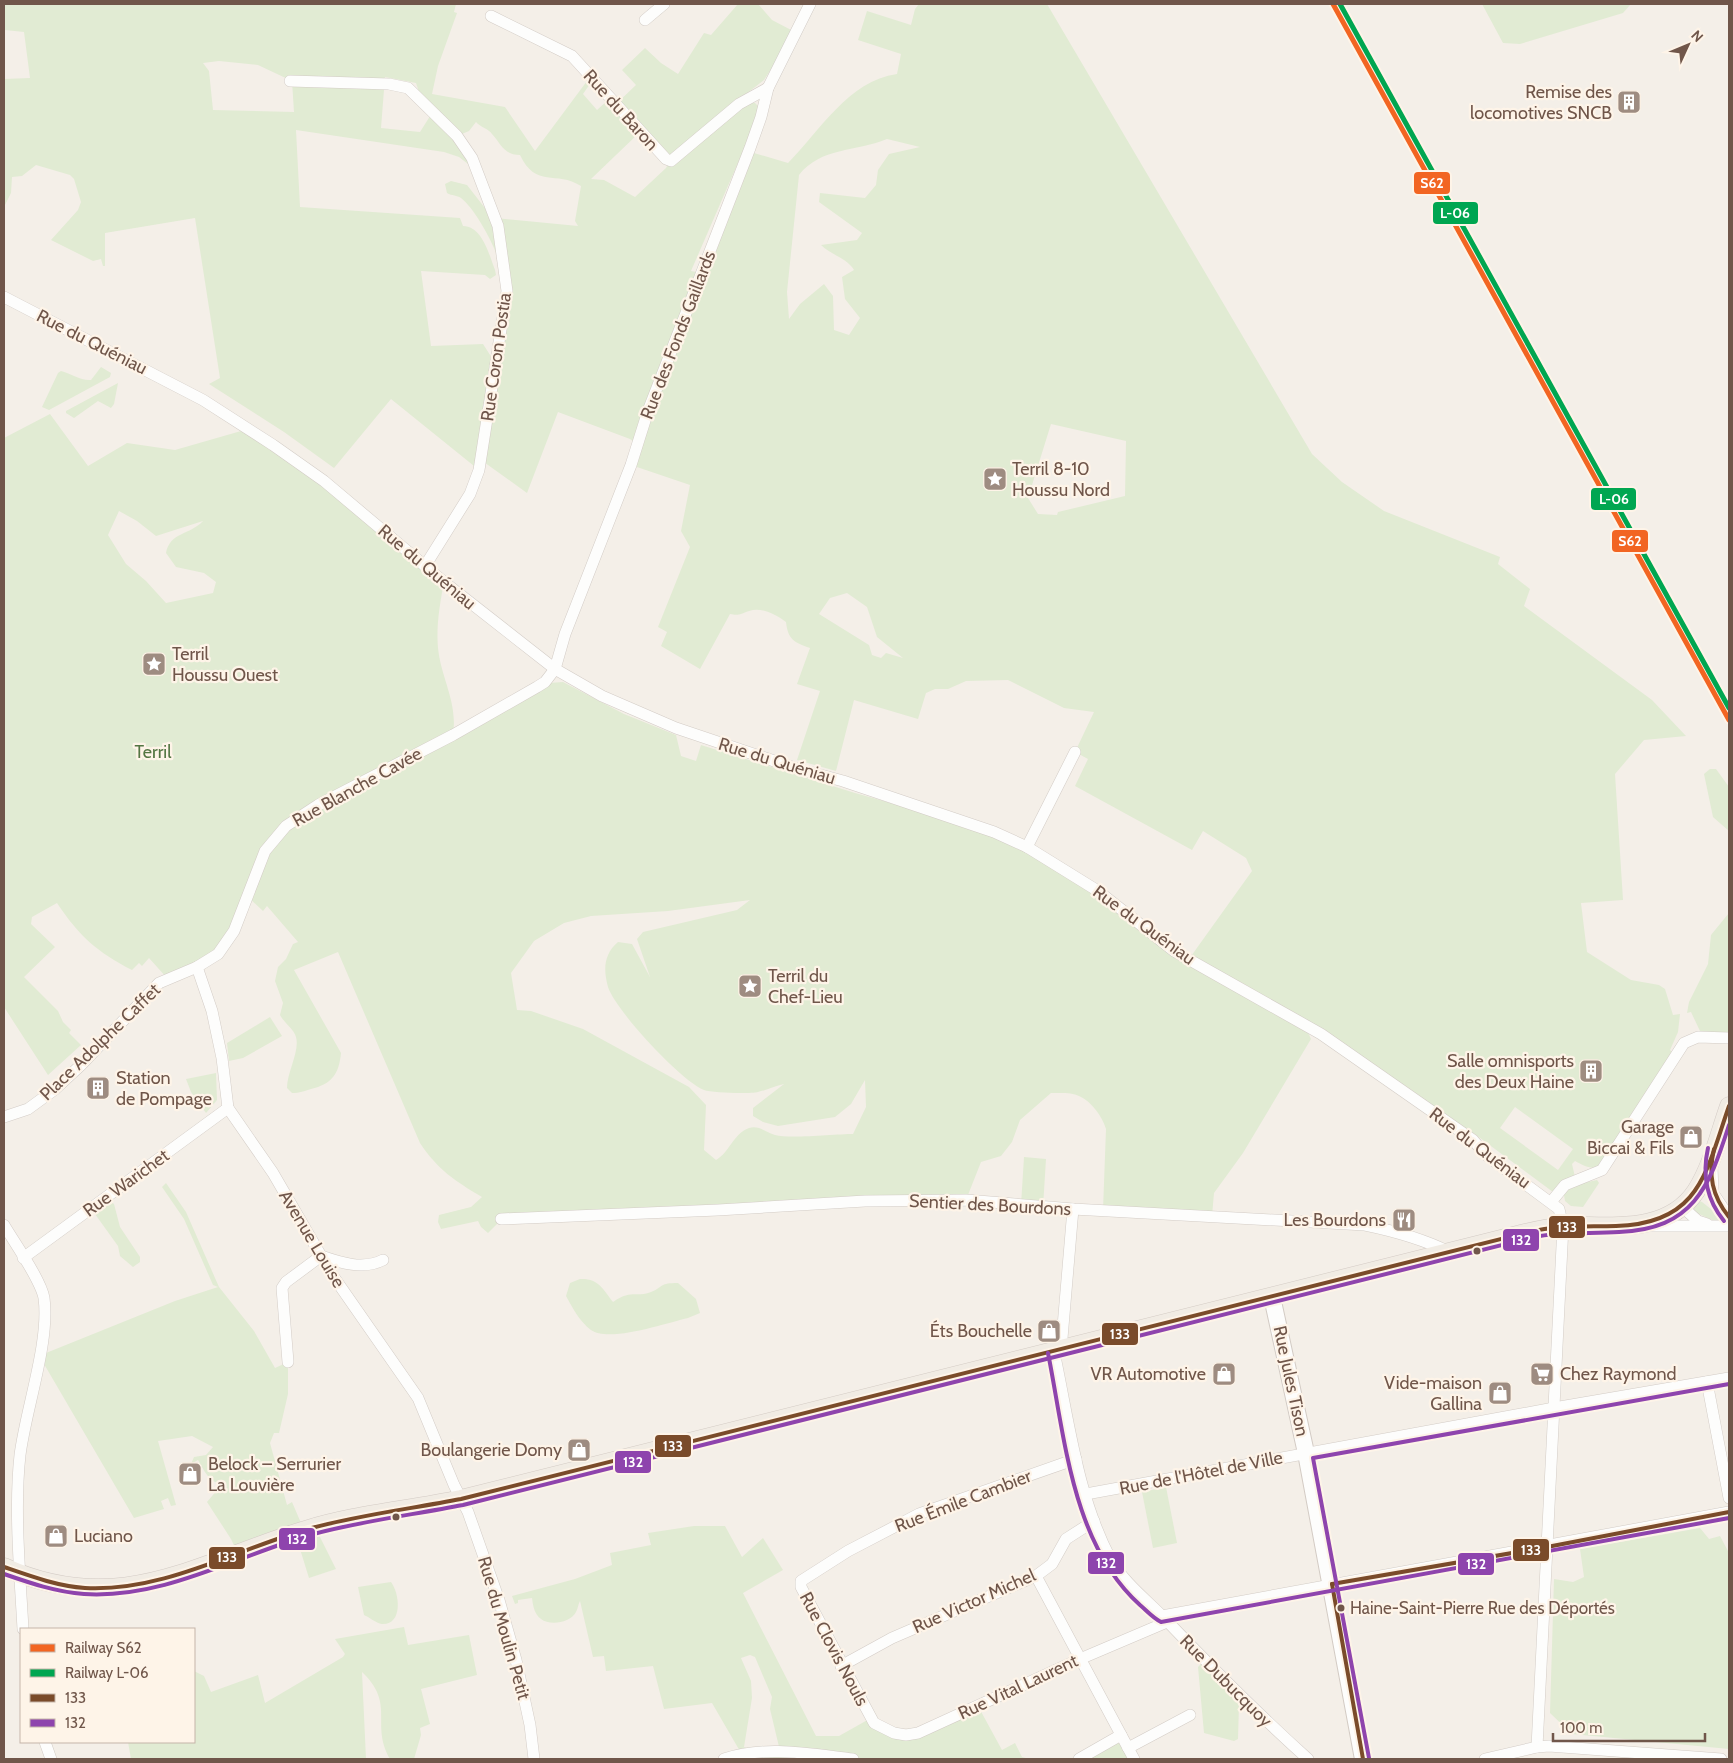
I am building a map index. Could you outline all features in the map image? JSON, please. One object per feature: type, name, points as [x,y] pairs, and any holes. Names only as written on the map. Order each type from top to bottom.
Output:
[{"type":"main road","points":[[12,1570],[64,1586],[128,1588],[186,1573],[321,1526],[461,1499],[1534,1231],[1563,1226],[1627,1226],[1658,1220],[1673,1212],[1691,1196],[1713,1152],[1729,1106]]},
{"type":"street","points":[[645,20],[664,4]]},
{"type":"street","name":"Rue des Fonds Gaillards","points":[[555,669],[564,634],[631,465],[648,412],[761,117],[768,88],[810,4]]},
{"type":"street","name":"Rue du Baron","points":[[491,16],[572,56],[666,159],[671,160],[739,104],[768,88]]},
{"type":"street","name":"Rue Coron Postia","points":[[290,81],[398,85],[408,88],[457,136],[472,158],[498,226],[507,291],[476,480],[425,566]]},
{"type":"street","name":"Rue du Quéniau","points":[[4,297],[203,400],[324,481],[425,566],[555,669],[602,696],[676,728],[994,832],[1027,847],[1098,891],[1174,951],[1321,1034],[1473,1140],[1486,1155],[1555,1205]]},
{"type":"street","name":"Rue Blanche Cavée","points":[[197,967],[215,956],[234,931],[265,851],[286,826],[318,805],[452,735],[537,687],[545,682],[555,669]]},
{"type":"street","points":[[1027,847],[1075,752]]},
{"type":"street","name":"Avenue Louise","points":[[197,967],[214,1021],[228,1108],[268,1165],[331,1274],[418,1398],[461,1499]]},
{"type":"street","name":"Place Adolphe Caffet","points":[[4,1117],[28,1109],[54,1090],[81,1065],[159,983],[197,967]]},
{"type":"street","points":[[1537,1747],[1563,1226],[1555,1205],[1565,1185],[1602,1170],[1684,1042],[1698,1037],[1729,1038]]},
{"type":"street","name":"Rue Warichet","points":[[24,1258],[228,1108]]},
{"type":"street","points":[[1713,1152],[1711,1176],[1713,1193],[1729,1217]]},
{"type":"street","points":[[1713,1226],[1692,1217],[1688,1212],[1691,1196],[1702,1194],[1729,1217]]},
{"type":"street","name":"Sentier des Bourdons","points":[[502,1219],[718,1210],[865,1201],[966,1200],[1073,1209],[1365,1225],[1392,1230],[1449,1252]]},
{"type":"street","name":"Rue Dubucquoy","points":[[1073,1209],[1058,1351],[1076,1459],[1094,1521],[1121,1576],[1219,1677],[1308,1759]]},
{"type":"street","points":[[4,1225],[43,1294],[44,1330],[20,1457],[12,1570],[23,1628]]},
{"type":"street","points":[[1627,1226],[1729,1226]]},
{"type":"street","points":[[288,1362],[282,1288],[286,1282],[321,1256],[348,1264],[374,1263],[383,1260]]},
{"type":"street","name":"Rue Jules Tison","points":[[1272,1297],[1306,1453],[1364,1759]]},
{"type":"street","name":"Rue de l'Hôtel de Ville","points":[[1086,1494],[1554,1408],[1729,1378]]},
{"type":"street","points":[[1707,1382],[1729,1498]]},
{"type":"street","name":"Rue Émile Cambier","points":[[802,1581],[848,1551],[919,1514],[1076,1459]]},
{"type":"street","name":"Rue du Moulin Petit","points":[[461,1499],[468,1512],[499,1600],[528,1715],[534,1759]]},
{"type":"street","name":"Rue Vital Laurent","points":[[871,1718],[879,1726],[894,1734],[918,1733],[1164,1619],[1332,1584],[1547,1547],[1729,1512]]},
{"type":"street","name":"Rue Victor Michel","points":[[841,1666],[892,1638],[1036,1576],[1052,1564],[1066,1539],[1094,1521]]},
{"type":"street","points":[[1036,1576],[1134,1759]]},
{"type":"street","name":"Rue Clovis Nouls","points":[[802,1581],[801,1587],[841,1666],[871,1718]]},
{"type":"street","points":[[1128,1748],[1190,1715]]},
{"type":"street","points":[[1079,1759],[1121,1735]]},
{"type":"street","points":[[44,1743],[51,1759]]},
{"type":"street","points":[[1485,1759],[1537,1747],[1594,1748],[1721,1759]]},
{"type":"street","points":[[724,1759],[754,1751],[780,1751],[853,1759]]},
{"type":"green space","name":"Terril","points":[[4,4],[456,4],[454,12],[457,13],[438,66],[432,94],[505,107],[535,151],[590,77],[592,81],[583,94],[597,110],[609,99],[615,105],[636,85],[622,70],[645,48],[661,63],[678,74],[704,33],[711,35],[738,4],[758,4],[772,20],[795,32],[764,80],[737,101],[755,103],[759,107],[744,149],[691,271],[707,274],[754,153],[788,163],[849,97],[864,86],[897,74],[901,54],[858,40],[867,11],[911,25],[915,9],[919,4],[1047,4],[1312,454],[1342,482],[1384,511],[1500,557],[1498,564],[1530,589],[1524,606],[1652,700],[1686,736],[1644,740],[1615,774],[1623,900],[1581,903],[1587,952],[1631,980],[1659,985],[1665,989],[1673,1015],[1680,1014],[1678,1032],[1670,1050],[1676,1055],[1605,1166],[1589,1167],[1575,1161],[1572,1164],[1575,1177],[1553,1192],[1476,1135],[1304,1024],[1311,1039],[1243,1153],[1214,1193],[1212,1216],[1103,1210],[1106,1129],[1104,1124],[1096,1110],[1084,1099],[1073,1094],[1051,1093],[1020,1120],[1012,1142],[1001,1156],[981,1162],[966,1200],[502,1219],[488,1233],[481,1227],[478,1221],[441,1229],[438,1222],[439,1215],[471,1207],[482,1197],[463,1186],[440,1168],[420,1143],[338,952],[294,970],[341,1053],[338,1067],[329,1081],[318,1087],[295,1093],[292,1093],[287,1088],[297,1043],[293,1031],[280,1015],[283,1003],[275,981],[278,967],[286,959],[293,944],[298,942],[267,906],[263,911],[248,897],[218,954],[167,978],[149,958],[142,966],[139,963],[132,970],[109,957],[81,934],[57,903],[32,917],[31,924],[55,947],[24,977],[58,1011],[63,1022],[71,1030],[69,1033],[81,1045],[48,1075],[4,1007],[4,438],[50,414],[88,466],[127,443],[175,450],[248,429],[273,445],[444,582],[438,623],[438,648],[453,712],[453,734],[549,683],[563,682],[624,714],[676,735],[681,756],[696,761],[701,745],[855,793],[977,827],[1027,847],[1189,959],[1252,871],[1246,858],[1203,831],[1192,850],[1075,786],[1088,759],[1075,752],[1094,712],[1064,708],[1008,680],[966,681],[948,689],[935,689],[926,693],[918,719],[854,700],[836,771],[797,760],[820,691],[797,684],[810,648],[790,637],[786,622],[773,614],[759,610],[738,615],[730,614],[700,669],[661,646],[667,632],[658,627],[690,547],[681,531],[690,485],[631,465],[639,445],[630,439],[558,412],[527,493],[481,460],[479,470],[391,399],[334,468],[284,432],[209,384],[220,378],[195,218],[105,233],[105,266],[103,266],[101,259],[93,261],[51,240],[78,210],[81,202],[74,179],[70,175],[36,165],[22,176],[12,177],[11,193],[4,207],[4,79],[30,78],[24,32],[5,30]],"holes":[[[219,61],[258,65],[292,81],[294,112],[213,110],[209,71],[203,63]],[[385,77],[416,83],[420,95],[432,113],[420,132],[381,128]],[[476,122],[491,132],[506,151],[520,155],[533,172],[540,176],[572,181],[581,186],[575,221],[578,226],[495,218],[495,221],[467,185],[451,181],[445,184],[447,193],[461,198],[476,215],[491,241],[506,280],[506,304],[492,358],[483,344],[431,346],[421,271],[485,275],[490,279],[496,275],[495,270],[480,236],[470,227],[463,226],[460,218],[300,207],[296,130],[444,152],[459,157],[472,167],[457,136],[469,131]],[[640,132],[670,161],[666,168],[635,197],[604,180],[591,179]],[[887,139],[920,147],[889,154],[878,170],[876,185],[865,198],[820,193],[819,202],[862,233],[857,240],[821,245],[847,262],[854,270],[842,277],[845,299],[860,318],[849,335],[834,330],[833,296],[824,284],[800,304],[789,319],[787,292],[799,175],[818,159],[839,151]],[[1051,424],[1126,441],[1125,496],[1058,512],[1057,515],[1038,514],[1028,498]],[[119,511],[137,521],[156,536],[203,521],[198,526],[176,537],[168,546],[166,553],[176,567],[204,573],[216,582],[213,593],[166,603],[146,581],[126,564],[108,535]],[[847,593],[867,607],[877,637],[903,658],[886,653],[881,658],[872,655],[869,645],[819,614],[830,598]],[[750,900],[737,910],[643,932],[637,939],[650,977],[632,944],[618,942],[607,957],[605,974],[608,987],[623,1012],[650,1044],[680,1073],[704,1090],[754,1093],[784,1084],[753,1108],[753,1116],[763,1122],[778,1126],[835,1117],[851,1104],[865,1080],[866,1107],[853,1134],[782,1136],[753,1127],[739,1135],[716,1160],[704,1150],[706,1105],[689,1087],[583,1029],[531,1011],[517,1010],[511,973],[534,941],[564,923],[591,916],[668,911]],[[1515,1107],[1573,1149],[1558,1170],[1500,1128]]]},
{"type":"green space","points":[[1482,4],[1631,4],[1623,13],[1520,44],[1503,43]]},
{"type":"green space","points":[[101,367],[111,373],[110,377],[49,410],[42,407],[58,373],[61,371],[91,380]]},
{"type":"green space","points":[[118,383],[114,404],[111,408],[98,401],[74,418],[66,413],[66,411]]},
{"type":"green space","points":[[1710,769],[1716,769],[1729,787],[1729,831],[1713,817],[1704,774]]},
{"type":"green space","points":[[1729,913],[1729,1038],[1700,1031],[1691,1012],[1687,1013],[1689,1002],[1708,964],[1711,935]]},
{"type":"green space","points":[[270,1017],[282,1036],[243,1058],[229,1061],[227,1043]]},
{"type":"green space","points":[[216,1073],[217,1100],[206,1113],[191,1092],[186,1079]]},
{"type":"green space","points":[[1024,1157],[1046,1159],[1043,1207],[1021,1205]]},
{"type":"green space","points":[[1597,1180],[1599,1183],[1583,1207],[1571,1206],[1565,1201],[1564,1195],[1570,1188]]},
{"type":"green space","points":[[166,1183],[186,1212],[219,1287],[254,1331],[275,1368],[288,1362],[288,1394],[279,1433],[274,1433],[270,1443],[287,1505],[292,1502],[304,1530],[315,1527],[336,1569],[309,1578],[295,1533],[238,1554],[231,1539],[207,1502],[223,1483],[214,1482],[198,1460],[191,1464],[194,1457],[206,1455],[213,1447],[192,1436],[158,1441],[176,1505],[171,1506],[168,1498],[161,1501],[164,1509],[134,1518],[44,1364],[46,1353],[175,1301],[218,1287],[213,1285],[184,1219],[162,1187]]},
{"type":"green space","points":[[1697,1200],[1726,1221],[1712,1220],[1693,1211],[1693,1203]]},
{"type":"green space","points":[[111,1202],[114,1204],[120,1227],[140,1257],[140,1262],[133,1267],[120,1256],[118,1246],[95,1214]]},
{"type":"green space","points":[[580,1279],[596,1282],[613,1302],[629,1295],[646,1294],[665,1284],[678,1283],[696,1299],[700,1313],[638,1331],[611,1334],[599,1333],[591,1330],[583,1323],[566,1296],[570,1283]]},
{"type":"green space","points":[[1166,1487],[1177,1543],[1153,1548],[1142,1492]]},
{"type":"green space","points":[[694,1526],[725,1526],[742,1557],[763,1538],[783,1570],[743,1593],[816,1736],[839,1736],[871,1718],[900,1735],[978,1706],[1002,1750],[1015,1743],[1022,1757],[1029,1759],[724,1759],[741,1753],[712,1703],[664,1709],[653,1666],[606,1671],[604,1656],[593,1657],[580,1601],[573,1616],[565,1621],[554,1623],[545,1621],[537,1615],[532,1598],[518,1600],[518,1603],[515,1604],[512,1596],[575,1579],[612,1565],[610,1553],[651,1545],[648,1533]],"holes":[[[750,1655],[755,1657],[772,1697],[770,1709],[780,1751],[754,1751],[744,1747],[752,1698],[751,1681],[741,1658]]]},
{"type":"green space","points":[[1700,1528],[1709,1539],[1720,1536],[1729,1553],[1729,1749],[1572,1734],[1550,1713],[1554,1579],[1573,1582],[1584,1577],[1580,1549]]},
{"type":"green space","points":[[391,1582],[398,1601],[398,1608],[394,1620],[382,1624],[364,1615],[358,1587]]},
{"type":"green space","points":[[404,1627],[408,1645],[469,1635],[477,1675],[421,1689],[430,1724],[420,1728],[421,1735],[414,1759],[390,1759],[384,1747],[381,1704],[378,1694],[372,1683],[362,1672],[366,1759],[131,1759],[128,1743],[195,1743],[195,1672],[204,1676],[211,1692],[258,1675],[265,1703],[343,1657],[345,1654],[335,1639]]},
{"type":"green space","points":[[1204,1661],[1244,1700],[1239,1704],[1238,1739],[1234,1741],[1204,1733],[1198,1667]]},
{"type":"green space","points":[[1121,1735],[1134,1759],[1079,1759]]},
{"type":"rail line","name":"S62","points":[[1333,4],[1729,720]]},
{"type":"rail line","name":"L-06","points":[[1340,4],[1729,708]]},
{"type":"transit line","name":"133","points":[[4,1567],[44,1580],[85,1588],[114,1587],[171,1577],[281,1538],[327,1524],[461,1499],[1529,1232],[1561,1227],[1616,1226],[1644,1223],[1666,1216],[1683,1205],[1695,1190],[1705,1172],[1729,1106]]},
{"type":"transit line","name":"132","points":[[4,1574],[43,1587],[74,1593],[114,1594],[143,1590],[199,1574],[282,1544],[329,1530],[463,1505],[1530,1238],[1552,1234],[1619,1232],[1644,1229],[1665,1223],[1681,1213],[1694,1201],[1705,1186],[1714,1168],[1729,1125]]},
{"type":"transit line","name":"132","points":[[1708,1148],[1705,1168],[1707,1186],[1713,1204],[1724,1221]]},
{"type":"transit line","name":"133","points":[[1714,1149],[1711,1168],[1713,1185],[1715,1193],[1729,1217]]},
{"type":"transit line","name":"132","points":[[1048,1353],[1067,1454],[1085,1521],[1099,1552],[1117,1580],[1140,1605],[1161,1622],[1729,1518]]},
{"type":"transit line","name":"132","points":[[1369,1758],[1313,1458],[1729,1384]]},
{"type":"transit line","name":"133","points":[[1332,1584],[1547,1547],[1729,1512]]},
{"type":"transit line","name":"133","points":[[1332,1584],[1363,1759]]},
{"type":"place","name":"Remise des locomotives SNCB","points":[[1629,102]]},
{"type":"place","name":"Terril 8-10 Houssu Nord","points":[[995,479]]},
{"type":"place","name":"Terril Houssu Ouest","points":[[154,664]]},
{"type":"place","name":"Terril du Chef-Lieu","points":[[750,986]]},
{"type":"place","name":"Salle omnisports des Deux Haine","points":[[1591,1071]]},
{"type":"place","name":"Station de Pompage","points":[[98,1088]]},
{"type":"place","name":"Garage Biccai & Fils","points":[[1691,1137]]},
{"type":"place","name":"Les Bourdons","points":[[1404,1220]]},
{"type":"place","name":"Éts Bouchelle","points":[[1049,1331]]},
{"type":"place","name":"VR Automotive","points":[[1224,1374]]},
{"type":"place","name":"Chez Raymond","points":[[1542,1374]]},
{"type":"place","name":"Vide-maison Gallina","points":[[1500,1393]]},
{"type":"place","name":"Boulangerie Domy","points":[[579,1450]]},
{"type":"place","name":"Belock – Serrurier La Louvière","points":[[190,1474]]},
{"type":"place","name":"Luciano","points":[[56,1536]]},
{"type":"place","name":"Haine-Saint-Pierre Rue des Déportés","points":[[1341,1608]]}]
